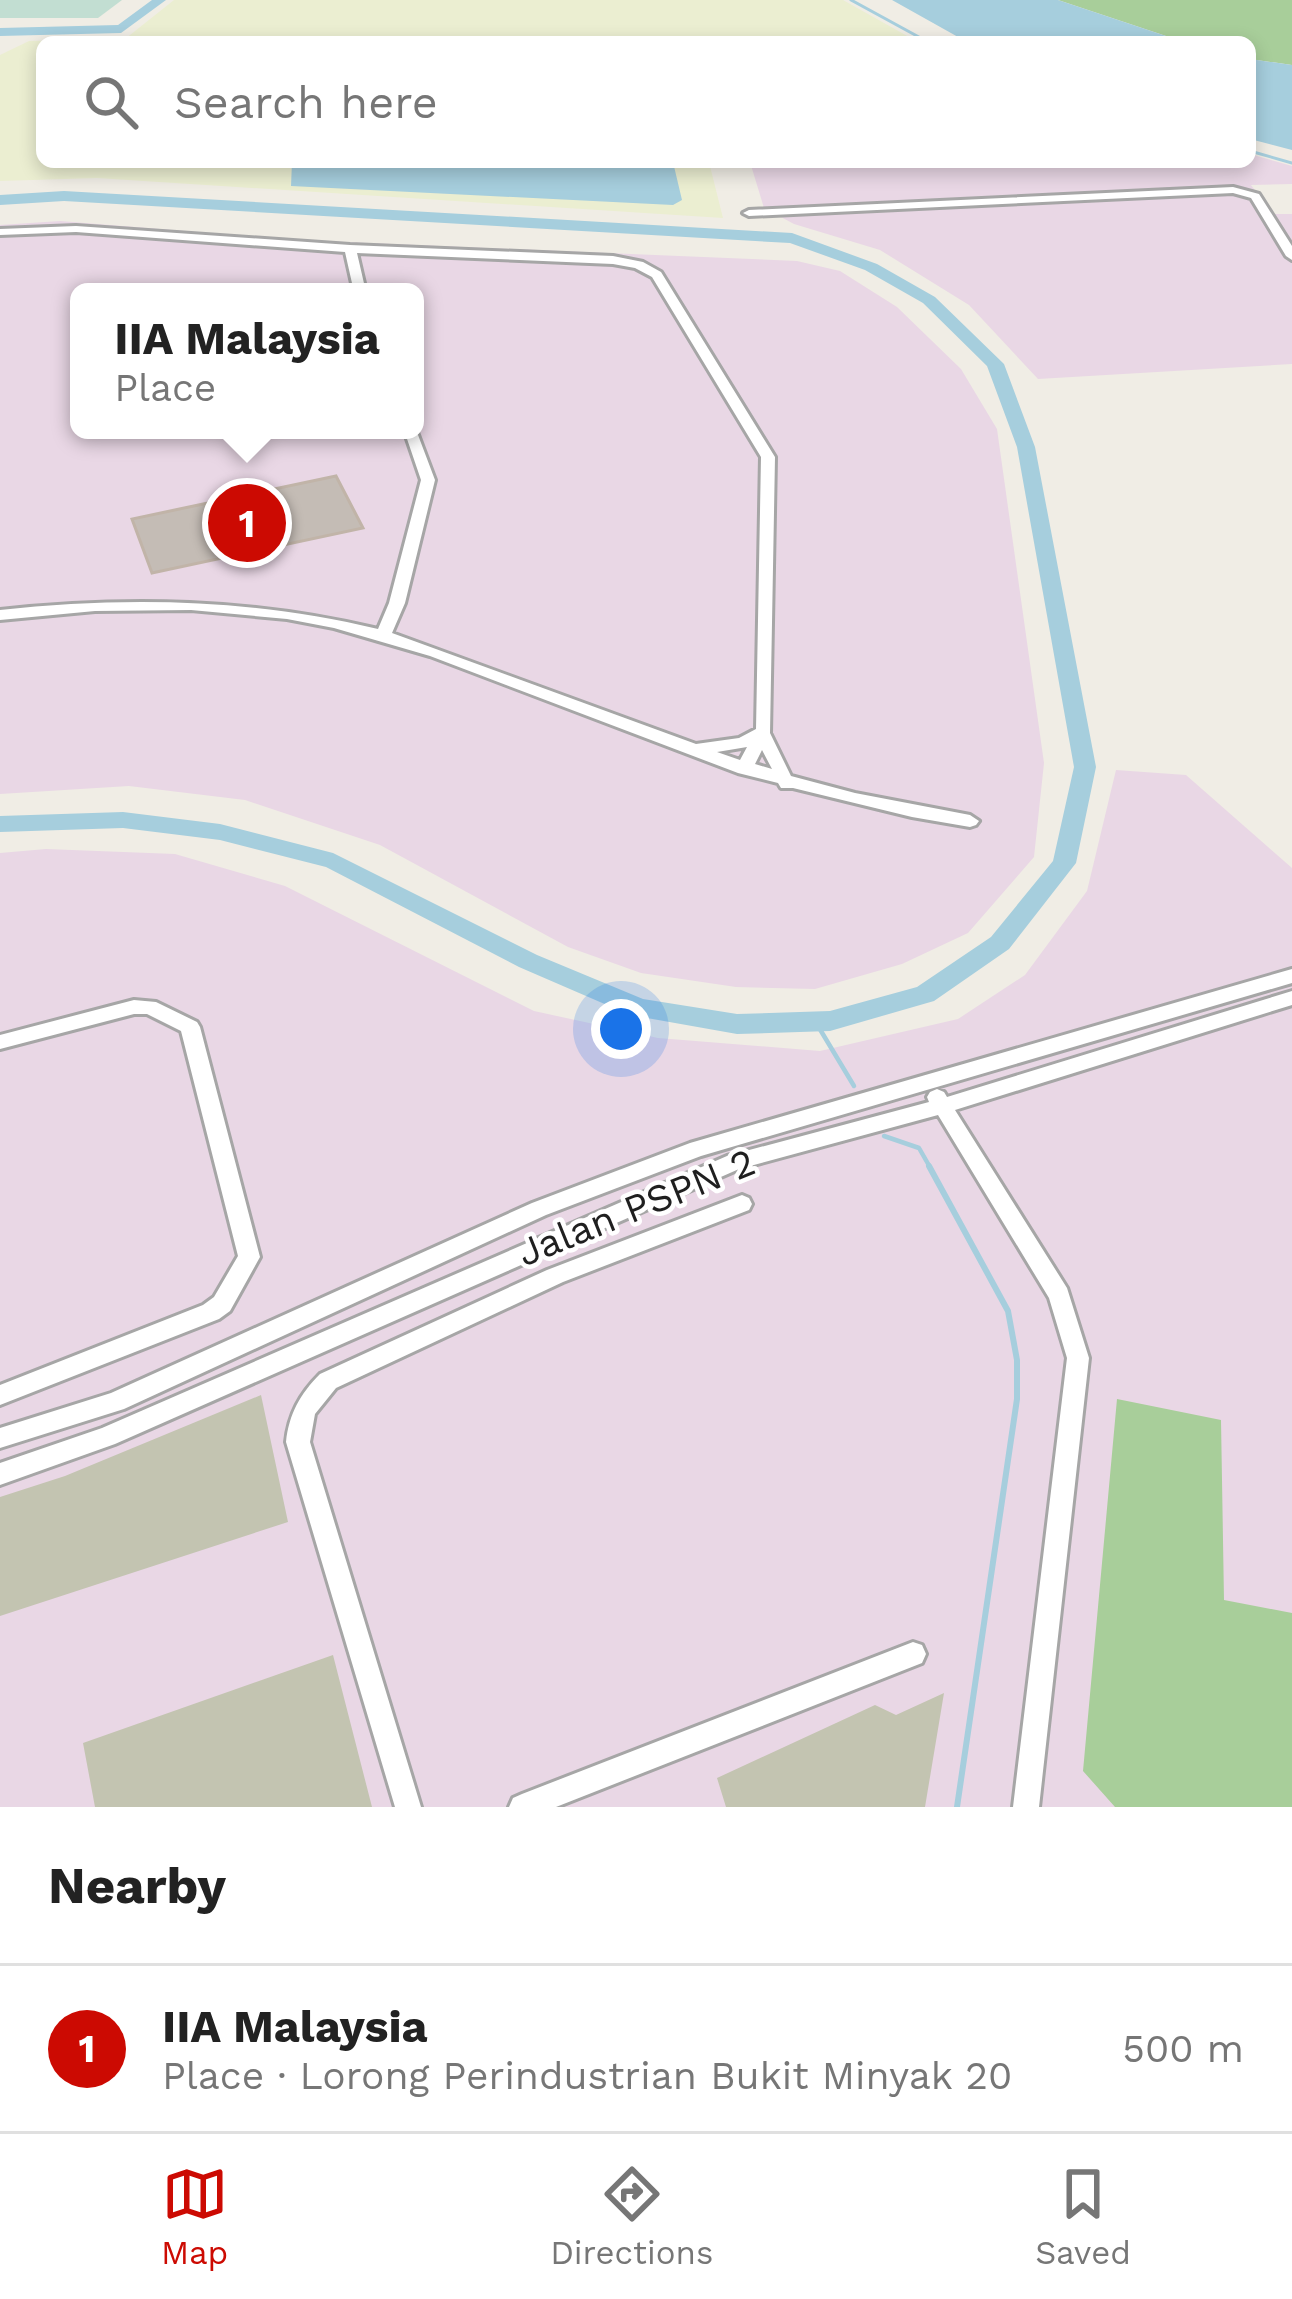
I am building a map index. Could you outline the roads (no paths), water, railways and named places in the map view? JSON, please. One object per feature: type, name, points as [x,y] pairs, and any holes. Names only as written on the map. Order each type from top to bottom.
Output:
[{"type":"street","points":[[749,213],[1244,191],[1255,196],[1292,256]]},
{"type":"street","points":[[0,232],[76,229],[350,249],[613,260],[639,265],[656,275],[768,457],[763,735],[787,784]]},
{"type":"street","points":[[321,247],[353,265]]},
{"type":"street","points":[[350,249],[358,283]]},
{"type":"street","points":[[353,265],[383,250]]},
{"type":"street","points":[[383,635],[397,603],[428,480],[415,439]]},
{"type":"street","points":[[346,626],[375,617],[397,603]]},
{"type":"street","points":[[397,603],[417,646]]},
{"type":"street","points":[[0,615],[59,607],[137,605],[291,615],[346,626],[417,646],[787,784],[885,810],[970,821]]},
{"type":"street","points":[[690,749],[719,748],[763,735]]},
{"type":"street","points":[[744,770],[763,735]]},
{"type":"street","name":"Jalan PSPN 2","points":[[0,1438],[116,1402],[539,1209],[697,1149],[1292,976]]},
{"type":"street","name":"Jalan PSPN 2","points":[[0,1474],[107,1437],[734,1162],[943,1106],[1292,998]]},
{"type":"street","points":[[0,1042],[134,1007],[149,1007],[190,1027],[249,1258],[222,1304],[211,1312],[0,1395]]},
{"type":"street","points":[[928,1083],[1058,1295],[1078,1358],[1026,1807]]},
{"type":"street","points":[[407,1807],[298,1442],[299,1418],[310,1398],[328,1381],[555,1276],[742,1204]]},
{"type":"street","points":[[538,1246],[555,1276]]},
{"type":"street","points":[[522,1807],[913,1654]]},
{"type":"water","points":[[892,0],[1058,0],[1166,36],[956,36]]},
{"type":"water","points":[[1256,60],[1292,65],[1292,150],[1256,141]]},
{"type":"water","points":[[292,168],[674,168],[682,200],[673,205],[291,186]]},
{"type":"waterway","points":[[0,32],[121,29],[160,0]]},
{"type":"waterway","points":[[851,0],[917,36]]},
{"type":"waterway","points":[[1256,153],[1292,163]]},
{"type":"waterway","points":[[0,200],[64,196],[792,238],[871,267],[929,300],[995,364],[1026,447],[1085,767],[1064,863],[1000,943],[925,994],[830,1021],[737,1024],[639,1008],[528,961],[333,861],[220,832],[123,820],[0,824]]},
{"type":"waterway","points":[[815,1021],[854,1086]]},
{"type":"waterway","points":[[884,1136],[919,1148],[931,1169]]},
{"type":"waterway","points":[[929,1166],[1008,1311],[1017,1360],[1017,1399],[957,1807]]},
{"type":"place","name":"IIA Malaysia","points":[[247,523]]}]
